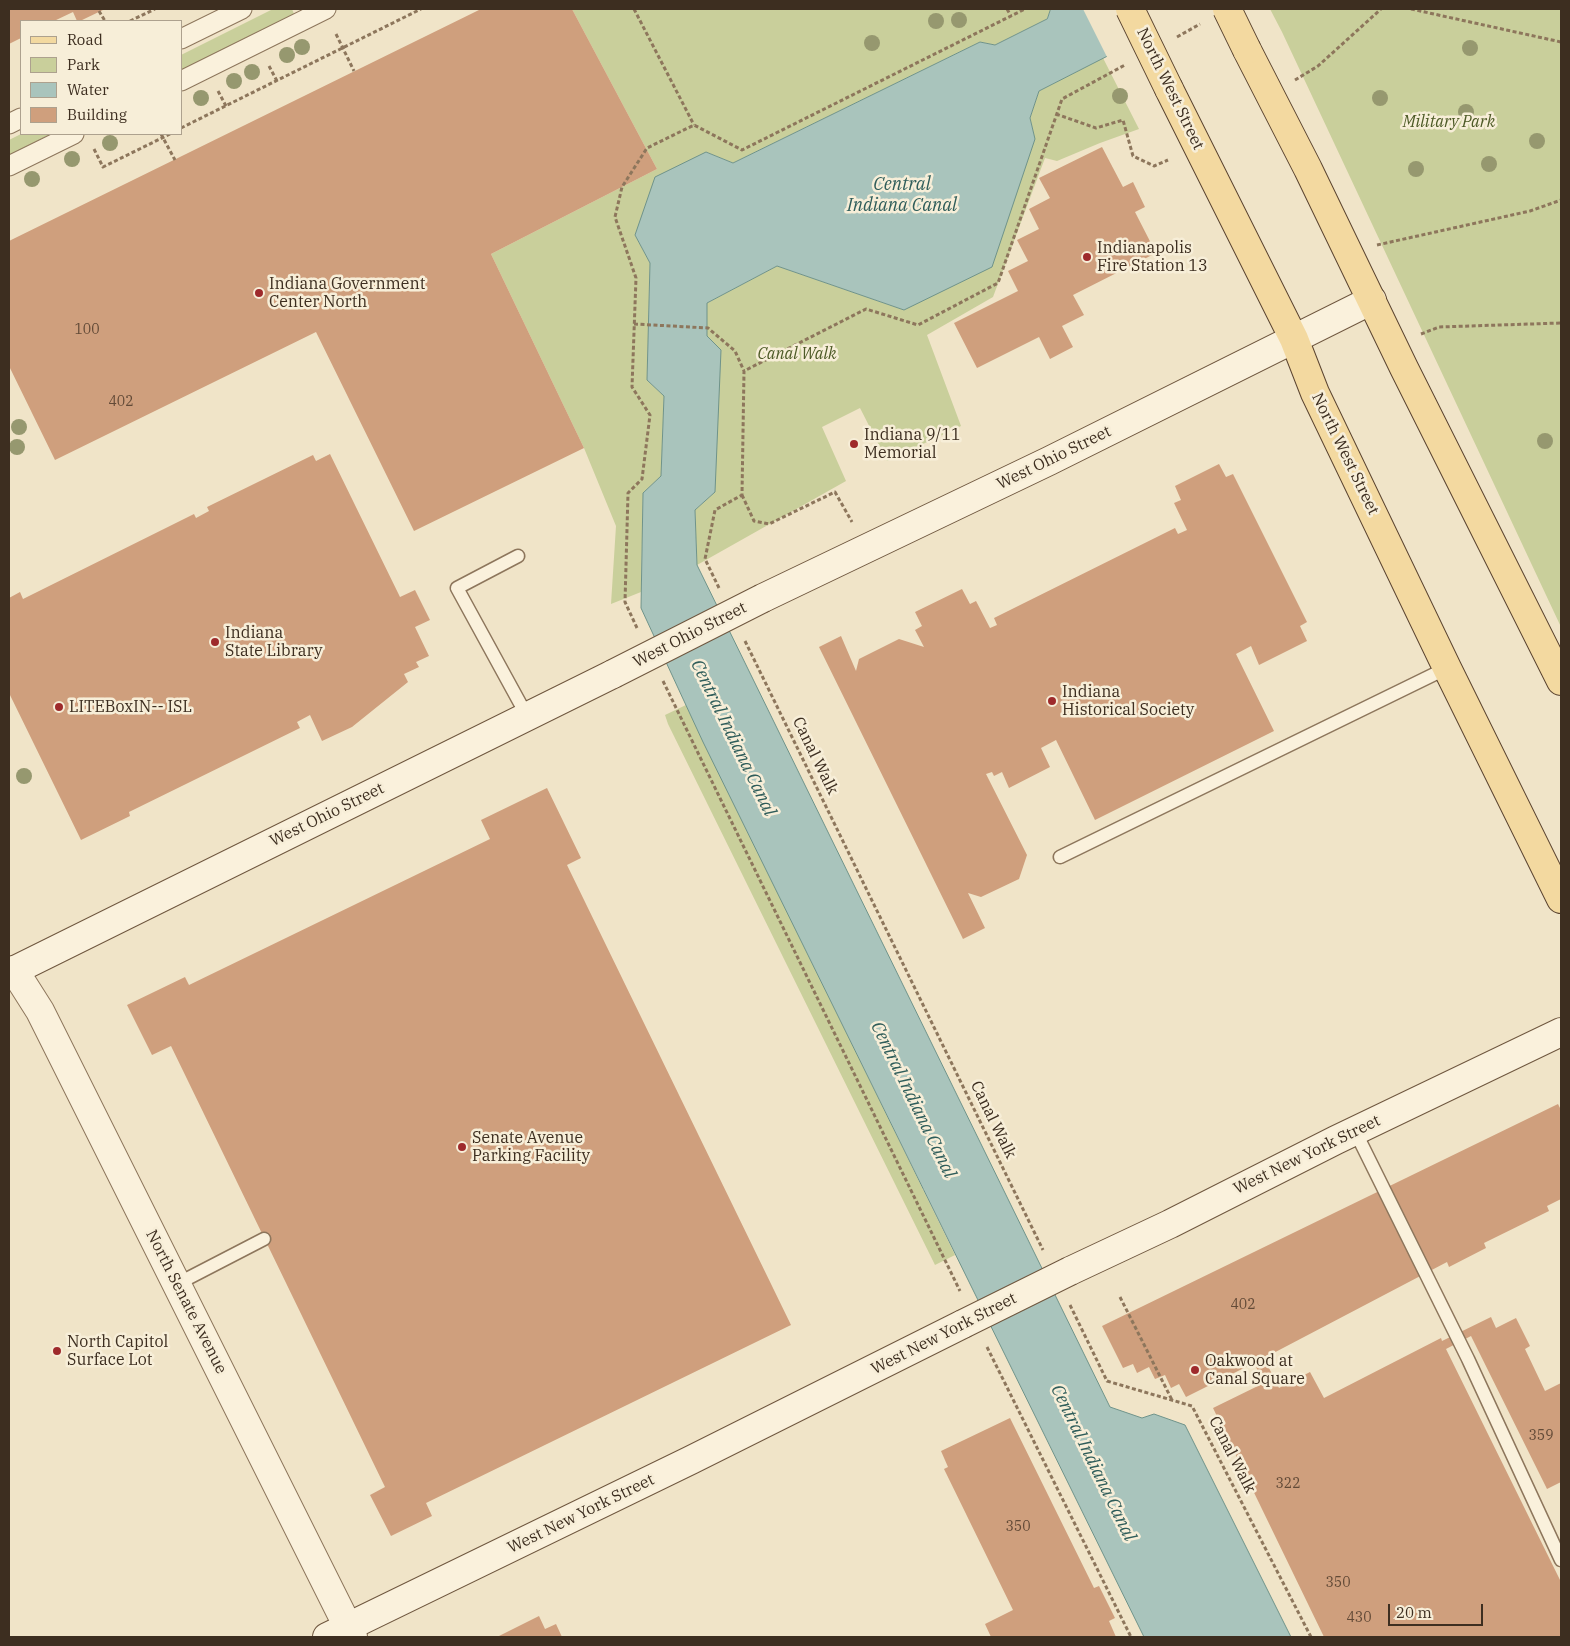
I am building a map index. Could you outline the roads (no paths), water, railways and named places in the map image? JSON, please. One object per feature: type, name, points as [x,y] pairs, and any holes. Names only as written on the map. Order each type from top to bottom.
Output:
[{"type":"main road","name":"North West Street","points":[[1130,9],[1294,339],[1315,393],[1447,668],[1561,899]]},
{"type":"main road","points":[[1227,9],[1561,681]]},
{"type":"main road","name":"West Ohio Street","points":[[11,971],[763,598],[1049,461],[1372,300]]},
{"type":"main road","name":"North Senate Avenue","points":[[11,971],[40,1011],[177,1284],[342,1634]]},
{"type":"main road","name":"West New York Street","points":[[342,1634],[1070,1271],[1170,1224],[1355,1131],[1561,1032]]},
{"type":"street","points":[[182,39],[242,9]]},
{"type":"street","points":[[182,80],[325,9]]},
{"type":"street","points":[[9,166],[72,135]]},
{"type":"lane","points":[[518,556],[457,588],[527,716]]},
{"type":"lane","points":[[1060,857],[1447,668]]},
{"type":"lane","points":[[1355,1131],[1468,1359],[1561,1560]]},
{"type":"lane","points":[[177,1284],[264,1239]]},
{"type":"water","name":"Central Indiana Canal","points":[[1051,9],[1187,9],[1184,17],[1039,91],[1030,118],[1035,139],[992,267],[904,310],[777,266],[707,303],[707,336],[721,350],[715,492],[695,510],[697,565],[1110,1407],[1142,1418],[1154,1414],[1185,1425],[1291,1637],[1144,1637],[703,742],[641,608],[643,493],[661,476],[664,396],[647,380],[650,263],[635,235],[655,177],[706,152],[733,163],[980,42],[995,45],[1047,19]]},
{"type":"place","name":"Indianapolis Fire Station 13","points":[[1087,257]]},
{"type":"place","name":"Indiana Government Center North","points":[[259,293]]},
{"type":"place","name":"Indiana 9/11 Memorial","points":[[854,444]]},
{"type":"place","name":"Indiana State Library","points":[[215,642]]},
{"type":"place","name":"Indiana Historical Society","points":[[1052,701]]},
{"type":"place","name":"LITEBoxIN-- ISL","points":[[59,707]]},
{"type":"place","name":"Senate Avenue Parking Facility","points":[[462,1147]]},
{"type":"place","name":"North Capitol Surface Lot","points":[[57,1351]]},
{"type":"place","name":"Oakwood at Canal Square","points":[[1195,1370]]},
{"type":"park label","name":"Military Park","points":[[1449,122]]},
{"type":"park label","name":"Canal Walk","points":[[797,354]]}]
